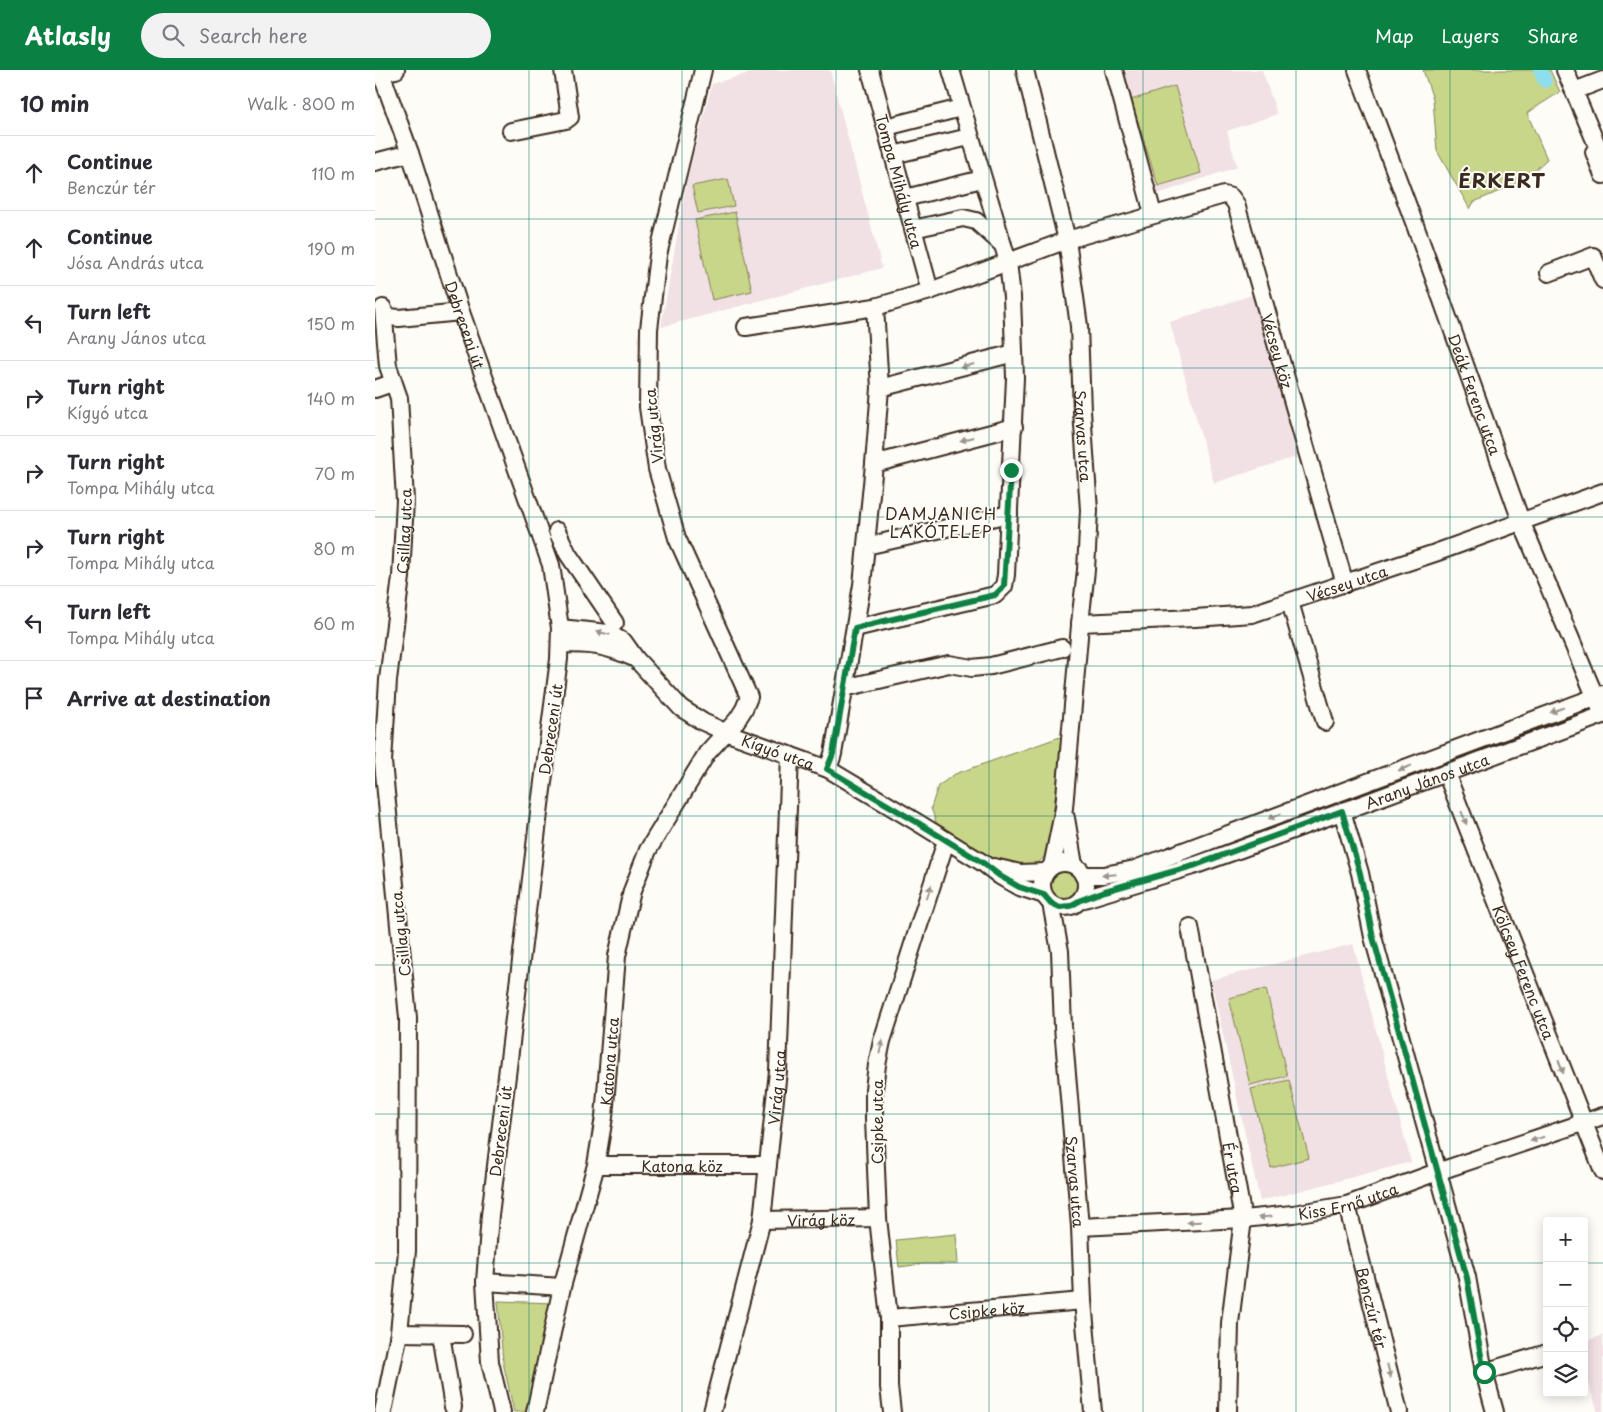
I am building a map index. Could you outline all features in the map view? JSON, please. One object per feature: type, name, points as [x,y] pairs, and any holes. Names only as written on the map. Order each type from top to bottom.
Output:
[{"type":"street","points":[[511,131],[566,120],[570,117],[563,70]]},
{"type":"street","name":"Virág utca","points":[[703,70],[658,255],[649,329],[648,406],[657,469],[677,538],[749,697],[737,720],[725,732]]},
{"type":"street","name":"Tompa Mihály utca","points":[[870,70],[930,291]]},
{"type":"street","points":[[855,628],[995,595],[1004,586],[1014,427],[1012,296],[1008,262],[951,70]]},
{"type":"street","name":"Szarvas utca","points":[[1025,70],[1067,240],[1079,326],[1082,411],[1089,510],[1086,570],[1064,808],[1049,869]]},
{"type":"street","points":[[1114,70],[1153,214]]},
{"type":"street","name":"Deák Ferenc utca","points":[[1357,70],[1418,233],[1521,521],[1599,695],[1603,715]]},
{"type":"street","points":[[1565,70],[1599,150],[1603,175]]},
{"type":"street","name":"Debreceni út","points":[[386,71],[410,153],[460,308],[551,565],[560,636],[490,1215],[485,1282],[489,1362],[502,1412]]},
{"type":"street","points":[[1574,91],[1603,80]]},
{"type":"street","points":[[886,127],[957,109]]},
{"type":"street","points":[[893,155],[965,138]]},
{"type":"street","points":[[375,162],[410,153]]},
{"type":"street","points":[[905,198],[974,181]]},
{"type":"street","name":"Vécsey köz","points":[[1067,240],[1224,195],[1231,197],[1236,204],[1345,584]]},
{"type":"street","points":[[913,229],[963,218],[976,221],[1003,246]]},
{"type":"street","points":[[747,328],[875,308],[930,291],[1067,240]]},
{"type":"street","points":[[1549,273],[1593,256],[1603,277]]},
{"type":"street","points":[[382,311],[460,308]]},
{"type":"street","points":[[827,769],[833,754],[862,585],[881,388],[875,308]]},
{"type":"street","name":"Csillag utca","points":[[381,1402],[399,1333],[407,1250],[408,1018],[383,762],[388,680],[401,576],[405,500],[399,398],[388,366],[382,311]]},
{"type":"street","points":[[881,388],[1014,353]]},
{"type":"street","points":[[375,390],[392,382]]},
{"type":"street","points":[[874,464],[1014,427]]},
{"type":"street","name":"Vécsey utca","points":[[1080,623],[1252,614],[1435,553],[1603,492]]},
{"type":"street","points":[[866,546],[1009,514]]},
{"type":"street","points":[[557,531],[568,554],[615,623]]},
{"type":"street","points":[[553,579],[583,577]]},
{"type":"street","points":[[1290,602],[1325,722]]},
{"type":"street","name":"Kígyó utca","points":[[560,636],[608,633],[624,642],[636,659],[681,708],[703,722],[725,732],[827,769],[983,863],[1000,876],[1019,887],[1047,899]]},
{"type":"street","points":[[844,688],[949,664],[972,668],[991,666],[1062,648]]},
{"type":"street","name":"Arany János utca","points":[[1079,870],[1103,875],[1135,870],[1599,695]]},
{"type":"street","name":"Arany János utca","points":[[1075,903],[1196,865],[1603,715]]},
{"type":"street","name":"Katona utca","points":[[535,1412],[562,1287],[596,1165],[604,1117],[617,956],[632,891],[648,850],[707,753],[725,732]]},
{"type":"street","name":"Virág utca","points":[[712,1412],[762,1220],[778,1071],[790,755]]},
{"type":"street","name":"Kölcsey Ferenc utca","points":[[1446,773],[1603,1171]]},
{"type":"street","name":"Szarvas utca","points":[[1064,808],[1079,870]]},
{"type":"street","points":[[1342,811],[1360,873],[1373,937],[1467,1278],[1484,1372],[1495,1412]]},
{"type":"street","name":"Csipke utca","points":[[892,1412],[889,1387],[889,1318],[878,1218],[874,1089],[882,1041],[947,841]]},
{"type":"street","name":"Kígyó utca","points":[[983,863],[1020,873],[1049,869]]},
{"type":"street","points":[[1059,864],[1079,870],[1086,885],[1075,903],[1060,907],[1047,899],[1041,883],[1049,869],[1059,864]]},
{"type":"street","name":"Szarvas utca","points":[[1047,899],[1060,952],[1063,1027],[1093,1412]]},
{"type":"street","name":"Szarvas utca","points":[[1060,952],[1075,903]]},
{"type":"street","name":"Ér utca","points":[[1190,927],[1243,1220],[1230,1323],[1228,1412]]},
{"type":"street","name":"Kiss Ernő utca","points":[[1080,1226],[1243,1220],[1347,1205],[1437,1172],[1603,1116]]},
{"type":"street","name":"Katona köz","points":[[596,1165],[768,1164]]},
{"type":"street","name":"Benczúr tér","points":[[1347,1205],[1399,1412]]},
{"type":"street","name":"Virág köz","points":[[762,1220],[878,1218]]},
{"type":"street","points":[[485,1282],[562,1287]]},
{"type":"street","name":"Csipke köz","points":[[889,1318],[1083,1301]]},
{"type":"street","points":[[399,1333],[463,1334]]},
{"type":"street","points":[[441,1334],[453,1407]]},
{"type":"street","points":[[1484,1372],[1543,1354]]},
{"type":"shaded area","points":[[760,70],[830,70],[882,268],[661,327],[687,180],[712,84]]},
{"type":"shaded area","points":[[1114,70],[1262,70],[1277,114],[1227,131],[1237,167],[1149,197]]},
{"type":"shaded area","points":[[1261,292],[1308,453],[1214,483],[1170,322]]},
{"type":"shaded area","points":[[1353,944],[1411,1162],[1260,1201],[1211,980]]},
{"type":"shaded area","points":[[1603,1335],[1603,1412],[1598,1412],[1588,1383],[1588,1341]]},
{"type":"green space","points":[[1423,70],[1550,70],[1560,92],[1527,113],[1547,159],[1523,181],[1474,202],[1470,209],[1437,151],[1433,99]]},
{"type":"green space","points":[[1175,86],[1201,173],[1158,186],[1131,100]]},
{"type":"green space","points":[[728,179],[734,206],[698,213],[692,186]]},
{"type":"green space","points":[[735,212],[752,291],[712,300],[695,220]]},
{"type":"green space","points":[[1063,736],[1048,854],[1022,877],[940,833],[931,808],[938,786],[955,774]]},
{"type":"green space","points":[[1063,870],[1074,875],[1079,886],[1074,897],[1063,902],[1052,897],[1047,886],[1052,875]]},
{"type":"green space","points":[[1266,989],[1287,1076],[1250,1085],[1229,998]]},
{"type":"green space","points":[[1289,1080],[1309,1158],[1271,1168],[1251,1089]]},
{"type":"green space","points":[[956,1234],[958,1264],[922,1264],[899,1267],[896,1240]]},
{"type":"green space","points":[[498,1301],[553,1303],[531,1412],[514,1412],[503,1362]]},
{"type":"waterway","points":[[1540,70],[1545,81]]},
{"type":"district","name":"ÉRKERT","points":[[1502,180]]},
{"type":"district","name":"DAMJANICH LAKÓTELEP","points":[[941,522]]},
{"type":"route","points":[[1011,470],[1004,586],[995,595],[855,628],[833,754],[827,769],[920,824],[983,863],[1000,876],[1019,887],[1044,895],[1055,906],[1065,908],[1105,891],[1196,865],[1342,811],[1360,873],[1373,937],[1467,1278],[1484,1372]]}]
